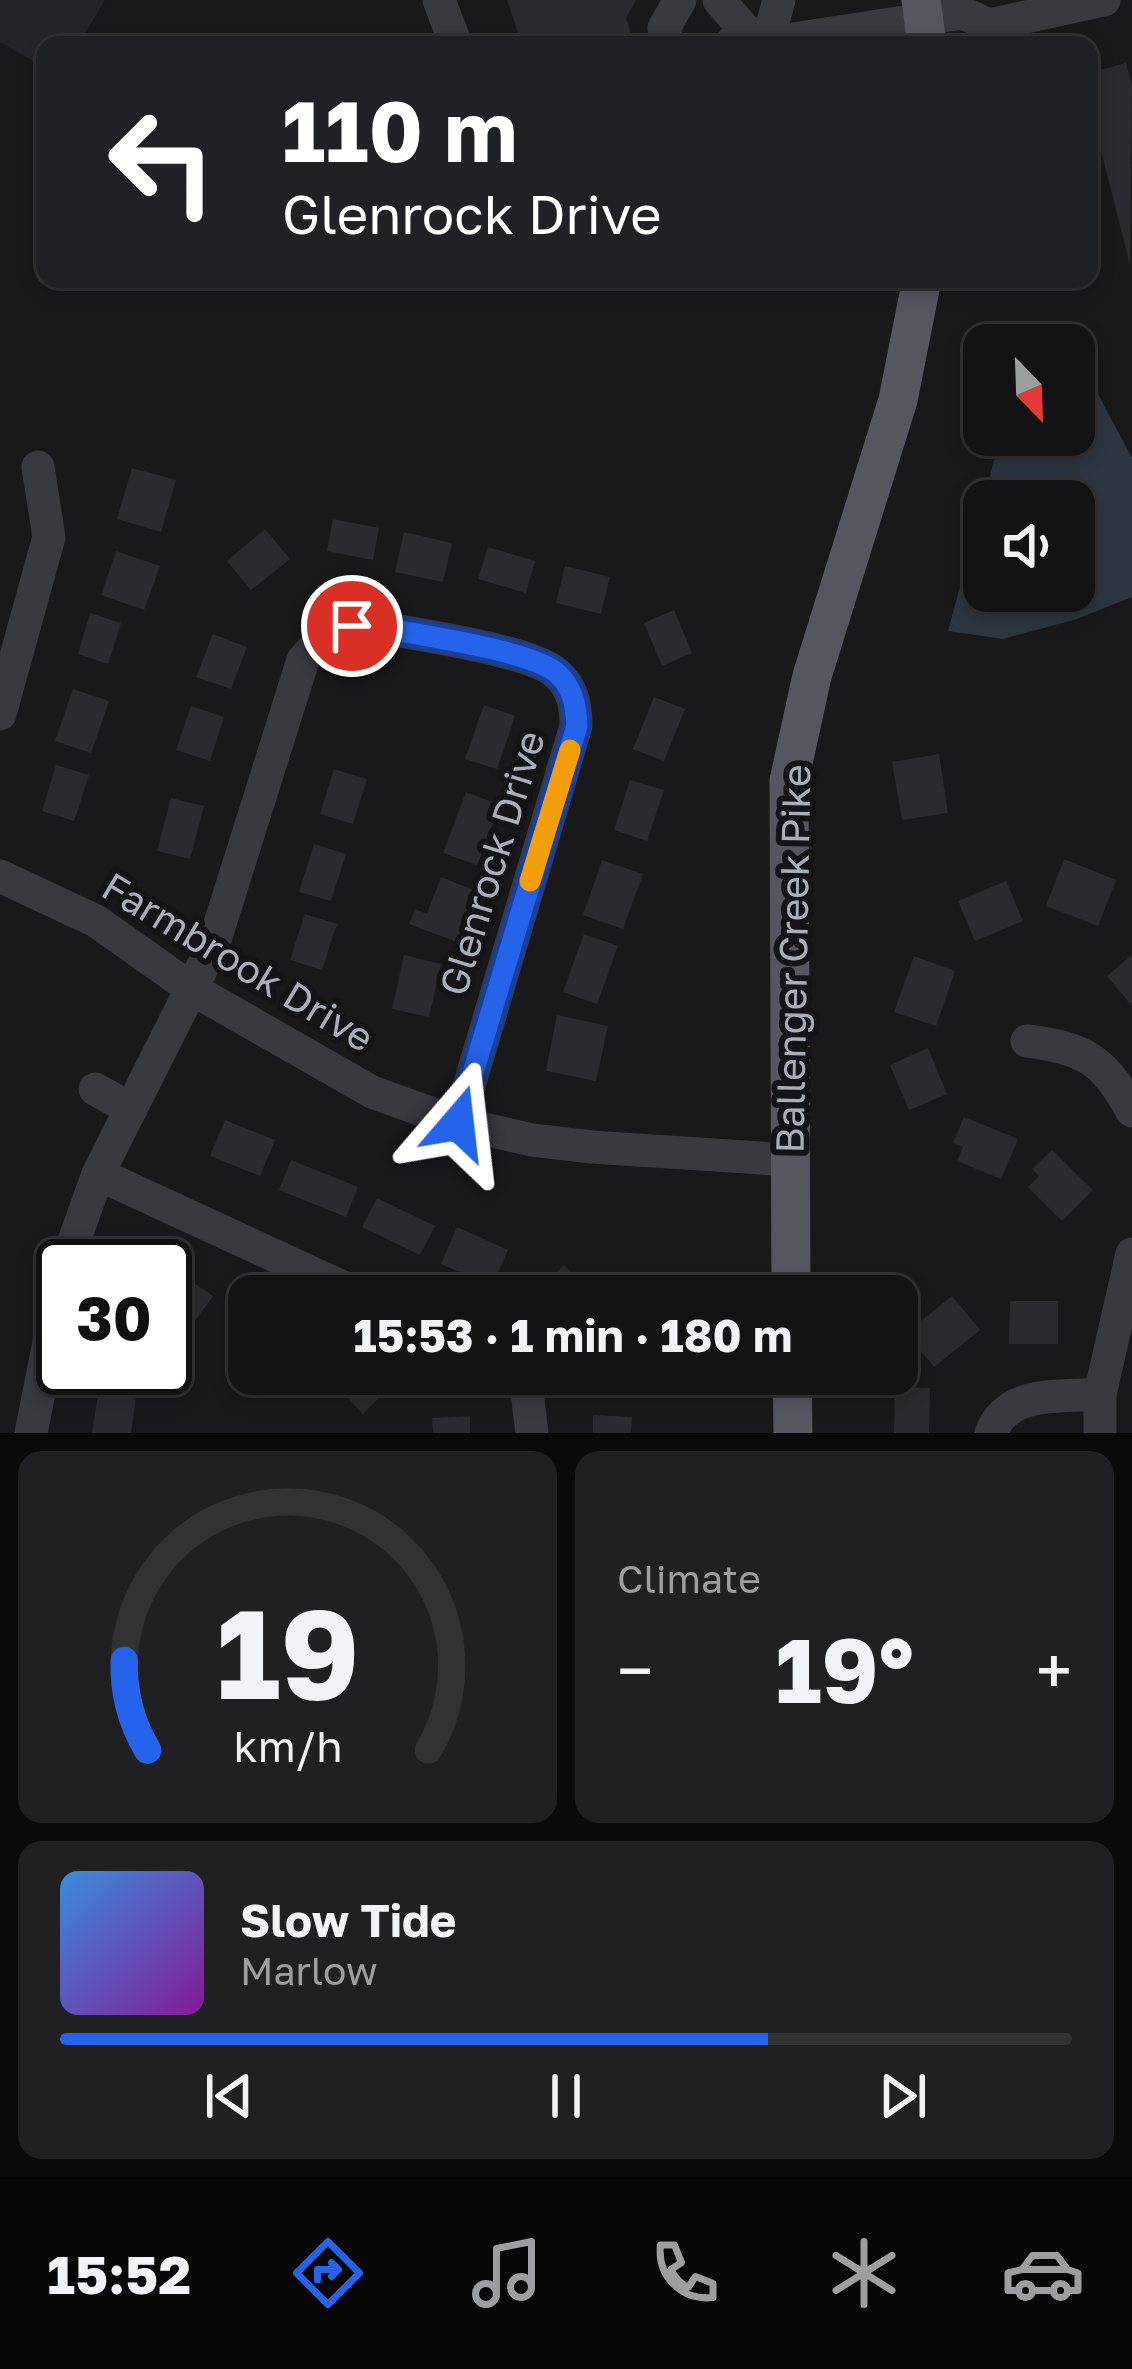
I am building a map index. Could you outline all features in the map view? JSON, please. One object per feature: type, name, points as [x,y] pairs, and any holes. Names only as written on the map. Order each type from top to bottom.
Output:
[{"type":"main road","name":"Ballenger Creek Pike","points":[[791,1275],[789,781],[812,676],[898,400],[920,288]]},
{"type":"main road","points":[[792,1395],[793,1433]]},
{"type":"street","points":[[440,0],[453,36]]},
{"type":"street","points":[[666,36],[664,28],[680,0]]},
{"type":"street","points":[[736,21],[779,0]]},
{"type":"street","points":[[736,21],[942,16],[989,25],[1104,0]]},
{"type":"street","points":[[0,714],[49,537],[38,467]]},
{"type":"street","name":"Glenrock Drive","points":[[192,989],[213,946],[296,678],[316,644],[332,632],[372,626],[540,661],[569,688],[577,726],[458,1123]]},
{"type":"street","name":"Farmbrook Drive","points":[[0,876],[96,922],[192,989],[372,1092],[458,1123],[532,1140],[592,1147],[790,1160]]},
{"type":"street","points":[[74,1239],[98,1174],[192,989]]},
{"type":"street","points":[[1027,1041],[1068,1046],[1096,1062],[1132,1111]]},
{"type":"street","points":[[94,1090],[131,1108]]},
{"type":"street","points":[[98,1174],[317,1275]]},
{"type":"street","points":[[1100,1433],[1100,1394],[1132,1254]]},
{"type":"street","points":[[991,1433],[1002,1412],[1016,1402],[1100,1394]]},
{"type":"street","points":[[31,1433],[39,1395]]},
{"type":"street","points":[[527,1395],[532,1433]]},
{"type":"shaded area","points":[[0,0],[105,0],[83,36],[36,36],[36,63],[0,42]]},
{"type":"shaded area","points":[[1095,388],[1132,458],[1132,597],[1095,612],[1095,480],[989,480],[995,456],[1095,456]]},
{"type":"shaded area","points":[[963,576],[963,612],[1094,612],[1003,639],[948,631]]},
{"type":"building","points":[[507,0],[636,0],[626,18],[632,36],[519,36]]},
{"type":"building","points":[[1126,63],[1132,86],[1130,265],[1098,139],[1098,71]]},
{"type":"building","points":[[132,468],[176,480],[161,532],[117,519]]},
{"type":"building","points":[[333,519],[379,528],[373,560],[327,551]]},
{"type":"building","points":[[265,529],[290,559],[251,590],[227,561]]},
{"type":"building","points":[[404,532],[452,543],[443,582],[395,572]]},
{"type":"building","points":[[488,547],[535,561],[526,593],[478,579]]},
{"type":"building","points":[[116,551],[160,566],[144,610],[101,595]]},
{"type":"building","points":[[565,566],[610,577],[601,614],[556,603]]},
{"type":"building","points":[[674,610],[692,653],[662,666],[644,623]]},
{"type":"building","points":[[90,613],[121,623],[108,664],[78,654]]},
{"type":"building","points":[[213,634],[247,647],[231,689],[196,677]]},
{"type":"building","points":[[73,689],[109,701],[91,753],[55,741]]},
{"type":"building","points":[[654,697],[685,709],[664,761],[633,749]]},
{"type":"building","points":[[484,705],[515,716],[497,769],[465,759]]},
{"type":"building","points":[[191,706],[224,717],[210,761],[176,750]]},
{"type":"building","points":[[939,754],[948,813],[902,820],[892,762]]},
{"type":"building","points":[[56,765],[89,775],[74,821],[42,811]]},
{"type":"building","points":[[334,769],[367,779],[353,824],[320,814]]},
{"type":"building","points":[[630,780],[664,790],[647,841],[614,830]]},
{"type":"building","points":[[466,792],[500,805],[477,865],[443,853]]},
{"type":"building","points":[[171,798],[204,806],[190,859],[157,851]]},
{"type":"building","points":[[314,844],[346,854],[331,901],[299,892]]},
{"type":"building","points":[[1064,859],[1116,880],[1098,926],[1046,906]]},
{"type":"building","points":[[602,860],[643,874],[623,929],[583,915]]},
{"type":"building","points":[[441,877],[476,891],[457,942],[409,924],[415,909],[427,914]]},
{"type":"building","points":[[1006,881],[1023,921],[975,941],[958,901]]},
{"type":"building","points":[[305,914],[337,924],[322,970],[290,960]]},
{"type":"building","points":[[584,934],[618,946],[597,1004],[563,992]]},
{"type":"building","points":[[404,955],[441,964],[429,1017],[392,1009]]},
{"type":"building","points":[[1132,955],[1132,1006],[1107,976]]},
{"type":"building","points":[[914,956],[955,971],[936,1026],[894,1012]]},
{"type":"building","points":[[557,1015],[608,1026],[596,1081],[546,1071]]},
{"type":"building","points":[[928,1048],[947,1094],[909,1110],[890,1065]]},
{"type":"building","points":[[964,1117],[1018,1139],[1001,1179],[957,1161],[963,1147],[953,1143]]},
{"type":"building","points":[[225,1120],[275,1140],[260,1176],[210,1156]]},
{"type":"building","points":[[1052,1150],[1093,1190],[1062,1221],[1028,1187],[1039,1176],[1032,1169]]},
{"type":"building","points":[[291,1160],[358,1187],[346,1217],[279,1190]]},
{"type":"building","points":[[377,1198],[435,1226],[420,1255],[362,1227]]},
{"type":"building","points":[[457,1227],[508,1250],[497,1275],[466,1275],[441,1264]]},
{"type":"building","points":[[564,1265],[574,1275],[554,1275]]},
{"type":"building","points":[[192,1282],[213,1296],[192,1325]]},
{"type":"building","points":[[952,1296],[980,1330],[934,1367],[918,1348],[918,1323]]},
{"type":"building","points":[[1010,1301],[1058,1301],[1058,1344],[1009,1344]]},
{"type":"building","points":[[918,1388],[930,1388],[929,1433],[894,1433],[895,1395],[918,1395]]},
{"type":"building","points":[[98,1395],[136,1395],[131,1433],[92,1433]]},
{"type":"building","points":[[345,1395],[382,1395],[363,1414]]},
{"type":"building","points":[[593,1415],[632,1417],[631,1433],[593,1433]]},
{"type":"building","points":[[470,1416],[470,1433],[433,1433],[432,1418]]},
{"type":"slow traffic","points":[[530,881],[570,750]]},
{"type":"route","points":[[352,626],[372,626],[540,661],[569,688],[576,706],[577,726],[458,1123]]}]
